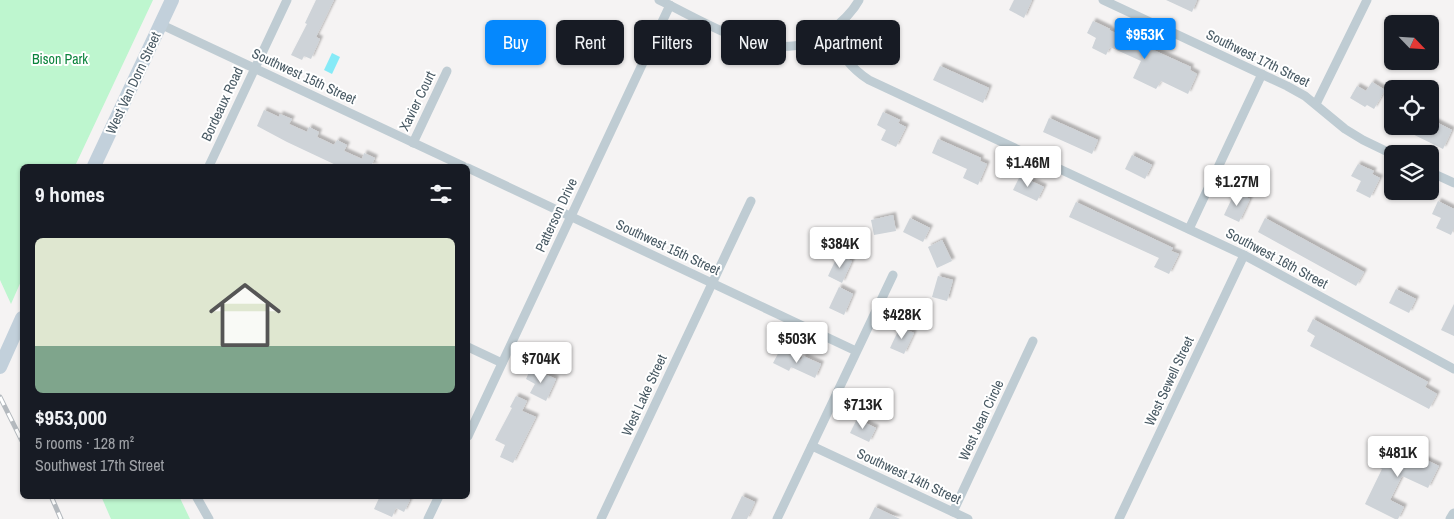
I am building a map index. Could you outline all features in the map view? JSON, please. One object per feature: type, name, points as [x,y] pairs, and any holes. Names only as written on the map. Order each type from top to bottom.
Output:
[{"type":"main road","name":"West Van Dorn Street","points":[[95,164],[172,0]]},
{"type":"main road","points":[[0,367],[20,322]]},
{"type":"street","name":"Bordeaux Road","points":[[210,164],[287,0]]},
{"type":"street","points":[[659,0],[738,37],[763,46],[796,45]]},
{"type":"street","points":[[844,20],[858,0]]},
{"type":"street","name":"Southwest 17th Street","points":[[1103,0],[1305,96],[1345,129],[1384,150]]},
{"type":"street","points":[[1316,104],[1367,0]]},
{"type":"street","name":"Patterson Drive","points":[[470,432],[670,5]]},
{"type":"street","name":"Southwest 15th Street","points":[[160,24],[459,164]]},
{"type":"street","name":"Southwest 16th Street","points":[[849,65],[860,75],[870,80],[1244,255],[1454,369]]},
{"type":"street","name":"Xavier Court","points":[[412,143],[446,71]]},
{"type":"street","points":[[1189,229],[1262,74]]},
{"type":"street","name":"Southwest 15th Street","points":[[470,169],[856,351]]},
{"type":"street","points":[[1439,176],[1454,183]]},
{"type":"street","name":"West Lake Street","points":[[601,519],[751,200]]},
{"type":"street","name":"West Sewell Street","points":[[1119,519],[1244,255]]},
{"type":"street","points":[[777,519],[893,275]]},
{"type":"street","name":"West Jean Circle","points":[[953,512],[1034,341]]},
{"type":"street","points":[[470,348],[502,363]]},
{"type":"street","name":"Southwest 14th Street","points":[[812,446],[968,519]]},
{"type":"street","points":[[198,499],[209,519]]},
{"type":"street","points":[[428,519],[438,499]]},
{"type":"street","points":[[1451,519],[1454,514]]},
{"type":"green space","name":"Bison Park","points":[[0,0],[153,0],[76,164],[20,164],[20,284],[11,304],[0,280]]},
{"type":"green space","points":[[102,499],[180,499],[190,519],[111,519]]},
{"type":"water","points":[[332,53],[340,57],[332,74],[324,70]]},
{"type":"building","points":[[316,0],[334,0],[316,37],[320,39],[311,59],[304,56],[302,60],[291,55],[307,24],[305,23]]},
{"type":"building","points":[[1014,0],[1032,0],[1024,18],[1009,10]]},
{"type":"building","points":[[1166,0],[1197,0],[1192,12]]},
{"type":"building","points":[[1093,21],[1191,67],[1190,70],[1197,74],[1188,94],[1161,81],[1156,89],[1133,78],[1141,61],[1110,47],[1106,55],[1092,48],[1096,38],[1087,33]]},
{"type":"building","points":[[940,66],[989,88],[983,103],[933,80]]},
{"type":"building","points":[[1372,82],[1384,89],[1374,109],[1367,105],[1365,107],[1350,98],[1357,86],[1366,91]]},
{"type":"building","points":[[264,110],[279,117],[280,114],[292,119],[289,124],[307,132],[309,127],[319,132],[317,137],[334,145],[337,140],[347,145],[344,151],[362,159],[364,153],[375,158],[372,164],[334,164],[257,126]]},
{"type":"building","points":[[883,112],[900,120],[898,123],[906,127],[896,147],[881,140],[886,130],[877,125]]},
{"type":"building","points":[[1049,118],[1098,140],[1092,154],[1043,132]]},
{"type":"building","points":[[1439,124],[1452,130],[1443,149],[1439,145],[1435,145],[1414,135],[1439,135]]},
{"type":"building","points":[[938,139],[981,158],[980,161],[987,164],[978,185],[963,178],[967,169],[932,153]]},
{"type":"building","points":[[1132,155],[1152,165],[1145,179],[1125,169]]},
{"type":"building","points":[[1358,164],[1374,171],[1372,174],[1380,178],[1370,198],[1356,191],[1361,181],[1351,176]]},
{"type":"building","points":[[1020,176],[1044,187],[1037,201],[1013,190]]},
{"type":"building","points":[[1235,192],[1250,199],[1239,222],[1224,215]]},
{"type":"building","points":[[1438,201],[1454,209],[1454,228],[1451,235],[1436,228],[1441,218],[1432,214]]},
{"type":"building","points":[[1076,202],[1173,248],[1171,251],[1179,254],[1169,274],[1154,267],[1159,258],[1069,217]]},
{"type":"building","points":[[893,215],[896,231],[874,235],[871,220]]},
{"type":"building","points":[[910,218],[930,228],[923,242],[903,232]]},
{"type":"building","points":[[1265,218],[1364,272],[1356,286],[1258,232]]},
{"type":"building","points":[[942,240],[952,261],[937,268],[928,247]]},
{"type":"building","points":[[838,255],[852,261],[842,283],[828,276]]},
{"type":"building","points":[[938,276],[953,280],[947,301],[932,297]]},
{"type":"building","points":[[839,287],[853,294],[844,315],[829,308]]},
{"type":"building","points":[[1396,289],[1416,299],[1409,313],[1389,303]]},
{"type":"building","points":[[1454,304],[1454,336],[1441,330]]},
{"type":"building","points":[[1313,319],[1428,382],[1425,387],[1437,394],[1429,409],[1310,346],[1315,336],[1307,331]]},
{"type":"building","points":[[900,327],[914,333],[904,354],[890,348]]},
{"type":"building","points":[[780,350],[801,360],[803,356],[821,364],[815,378],[791,367],[789,371],[773,363]]},
{"type":"building","points":[[531,368],[556,379],[546,401],[530,393],[535,384],[526,379]]},
{"type":"building","points":[[516,396],[527,401],[522,411],[536,417],[513,463],[500,457],[505,445],[495,440],[512,408],[510,407]]},
{"type":"building","points":[[857,419],[876,428],[869,442],[850,433]]},
{"type":"building","points":[[1393,444],[1439,466],[1428,488],[1402,476],[1390,500],[1404,507],[1398,519],[1365,504],[1382,469],[1373,465],[1378,455],[1386,459]]},
{"type":"building","points":[[742,496],[755,502],[747,519],[731,519]]},
{"type":"building","points":[[379,499],[410,500],[404,512],[396,508],[392,517],[374,509]]},
{"type":"building","points":[[875,507],[900,519],[869,519]]},
{"type":"railway","points":[[0,397],[20,437]]},
{"type":"railway","points":[[52,499],[61,519]]}]
